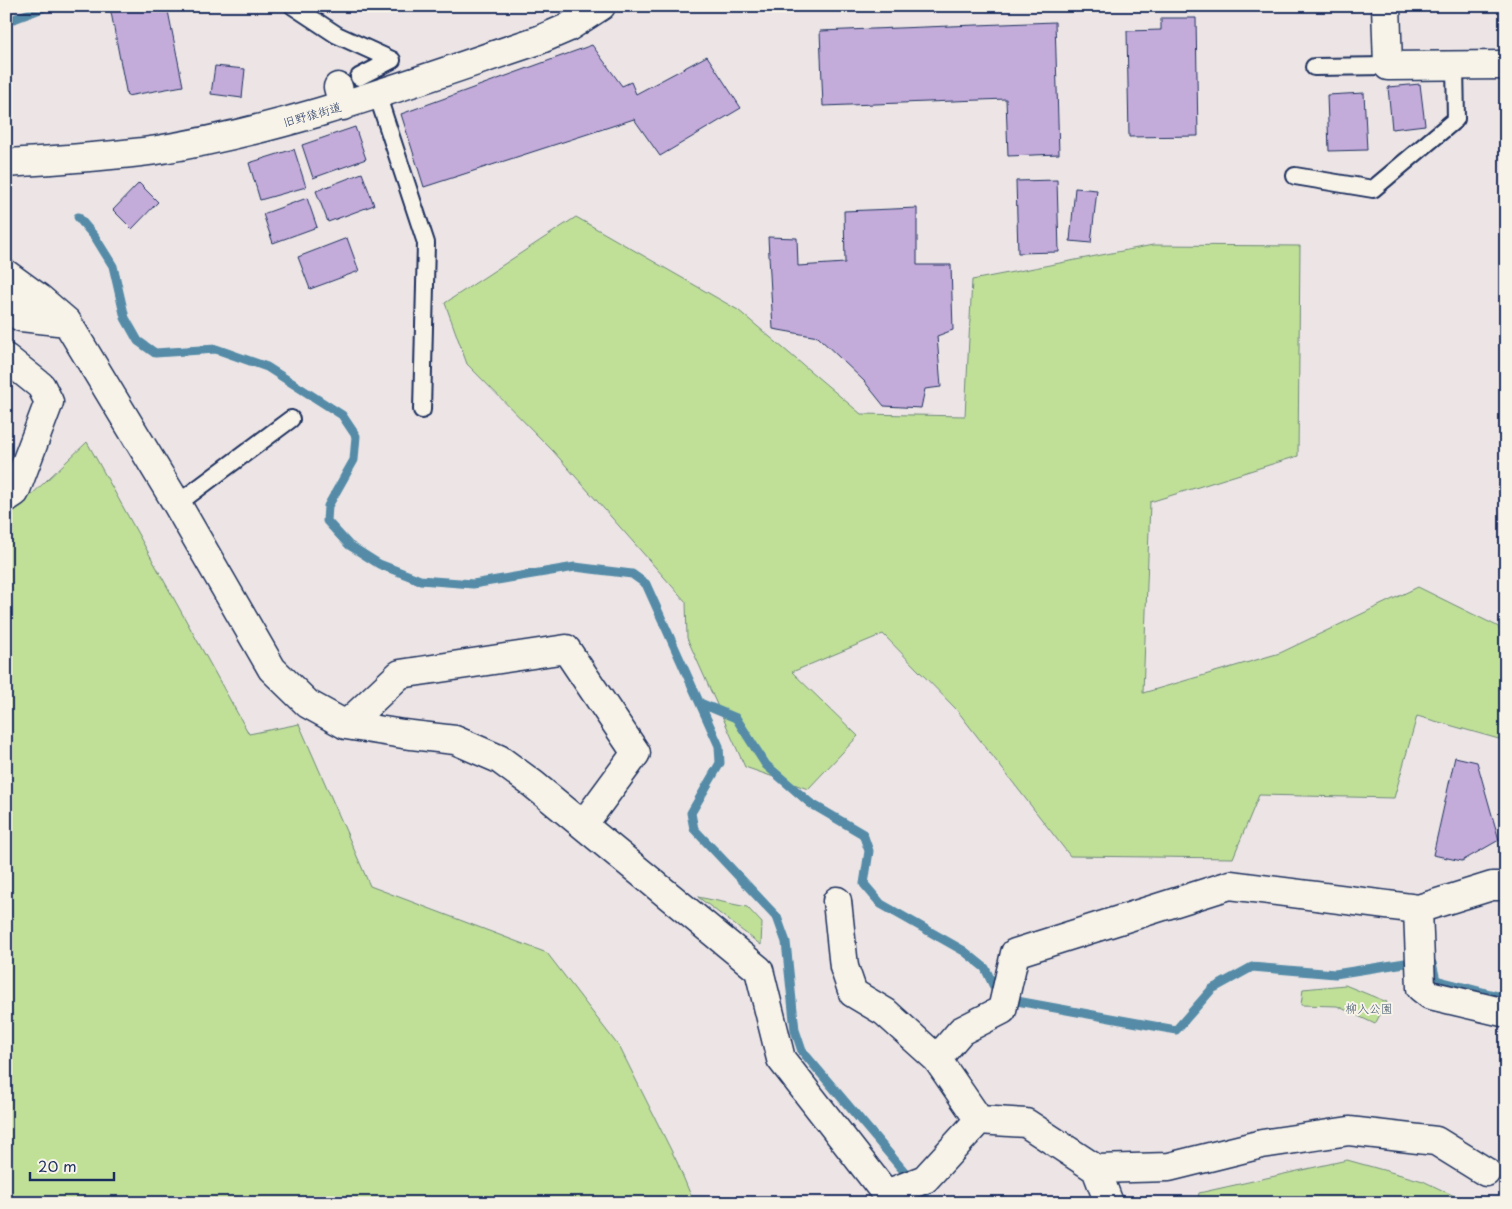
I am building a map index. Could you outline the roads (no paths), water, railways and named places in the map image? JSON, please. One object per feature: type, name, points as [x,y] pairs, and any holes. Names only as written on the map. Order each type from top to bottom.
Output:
[{"type":"street","name":"旧野猿街道","points":[[6,163],[157,150],[276,124],[354,91],[539,40],[567,28],[601,6]]},
{"type":"street","points":[[1386,6],[1388,66],[1506,66]]},
{"type":"street","points":[[6,274],[39,298],[67,322],[177,504],[272,669],[308,704],[346,725],[456,740],[499,759],[533,784],[759,970],[781,1059],[889,1196],[925,1179],[979,1120]]},
{"type":"street","points":[[6,307],[21,317],[67,322]]},
{"type":"street","points":[[6,358],[41,386],[49,402],[15,492],[6,498]]},
{"type":"street","points":[[346,725],[400,674],[566,649],[636,753],[583,825]]},
{"type":"street","points":[[938,1059],[961,1031],[1002,1010],[1015,953],[1221,888],[1230,886],[1418,909],[1492,886],[1506,886]]},
{"type":"street","points":[[837,901],[844,967],[853,993],[886,1012],[938,1059],[979,1120]]},
{"type":"street","points":[[1418,909],[1421,988],[1430,995],[1506,1013]]},
{"type":"street","points":[[979,1120],[1026,1123],[1096,1168],[1169,1167],[1262,1144],[1349,1131],[1436,1141],[1486,1172]]},
{"type":"street","points":[[1096,1168],[1109,1203]]},
{"type":"lane","points":[[293,6],[337,35],[392,60],[354,91],[426,243],[422,410]]},
{"type":"lane","points":[[1314,67],[1388,66]]},
{"type":"lane","points":[[1295,176],[1373,189],[1456,119],[1455,66]]},
{"type":"lane","points":[[177,504],[291,419]]},
{"type":"waterway","points":[[6,22],[48,6]]},
{"type":"waterway","points":[[78,217],[95,237],[113,266],[125,318],[138,341],[155,353],[216,349],[267,367],[342,415],[356,436],[354,460],[328,506],[327,521],[349,545],[379,564],[420,580],[473,584],[575,567],[632,574],[646,584],[719,746],[720,763],[691,813],[694,829],[777,917],[786,942],[795,1030],[802,1051],[925,1196],[927,1203]]},
{"type":"waterway","points":[[700,703],[736,718],[766,765],[810,803],[863,834],[869,851],[864,884],[881,904],[964,951],[985,968],[995,989],[1017,1001],[1176,1030],[1212,989],[1252,967],[1335,974],[1418,961]]},
{"type":"waterway","points":[[1432,963],[1436,980],[1506,998]]},
{"type":"park label","name":"柳入公園","points":[[1369,1008]]}]
